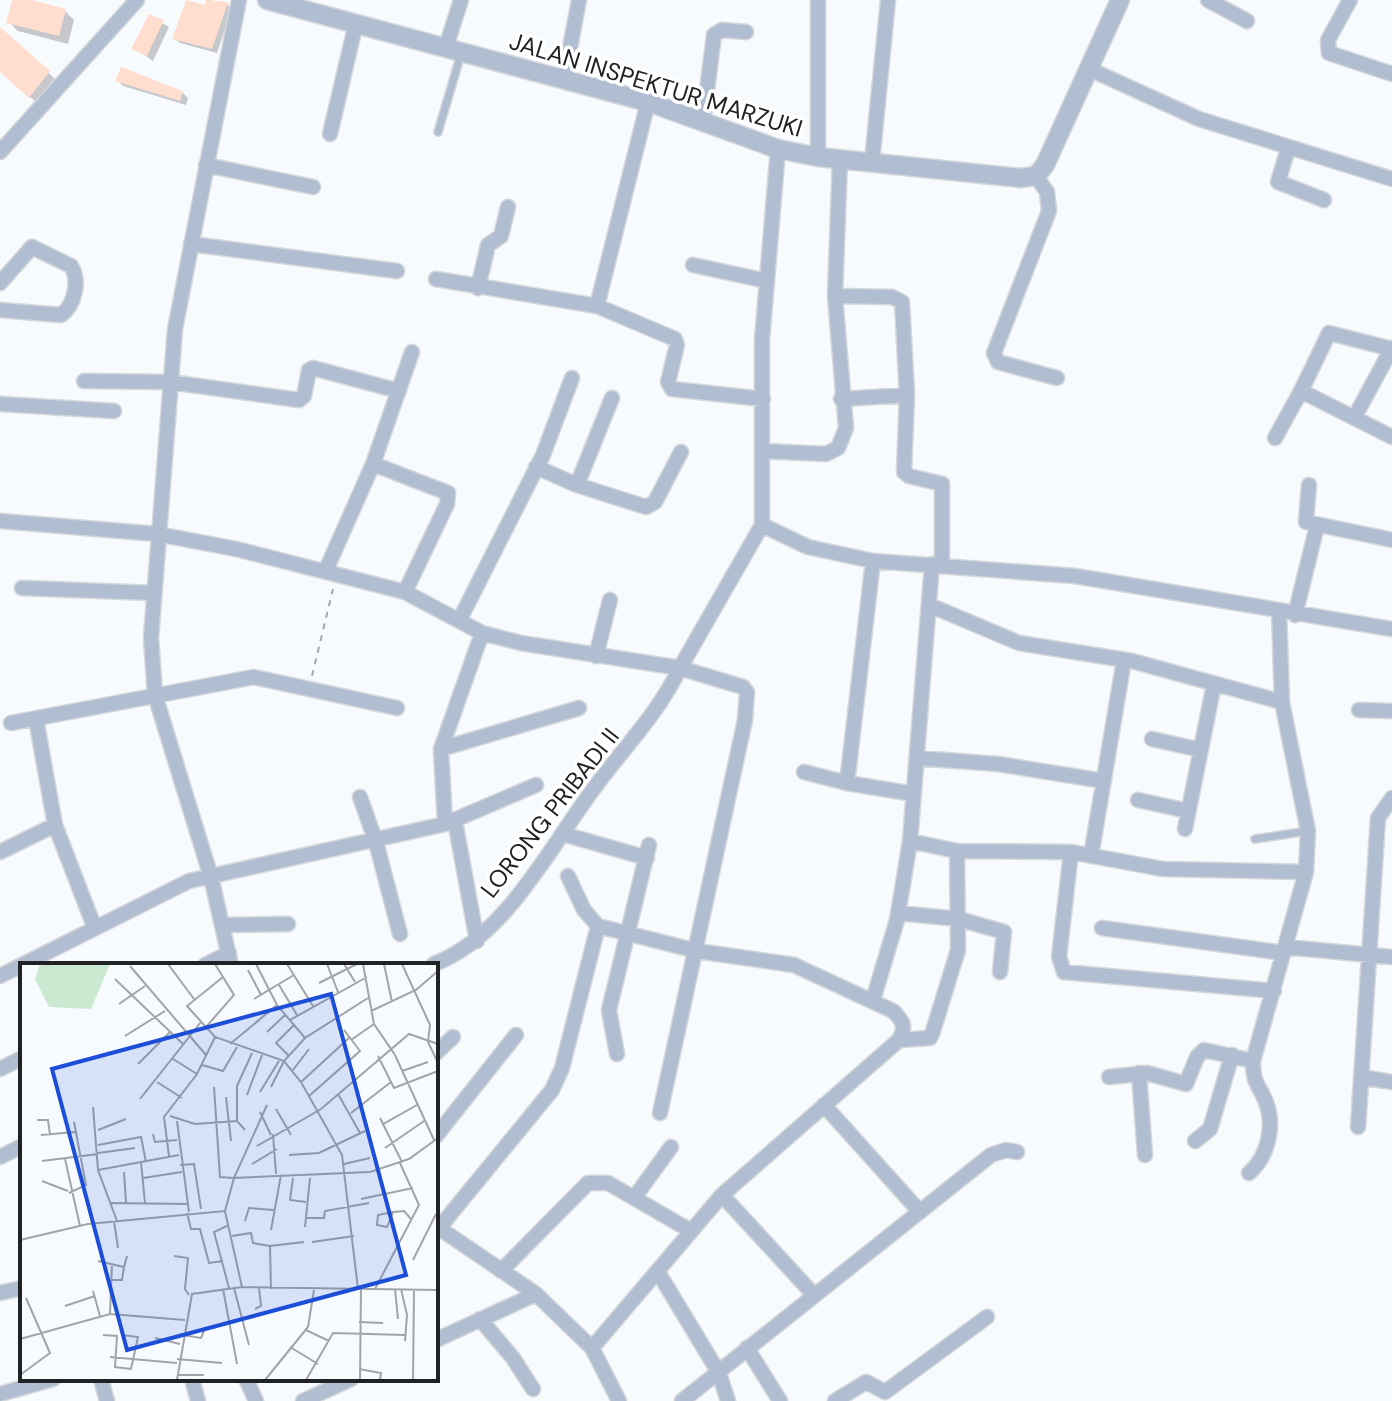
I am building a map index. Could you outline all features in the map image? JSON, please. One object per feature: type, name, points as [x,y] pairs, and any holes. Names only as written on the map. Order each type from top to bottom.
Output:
[{"type":"street","points":[[0,152],[137,0]]},
{"type":"street","points":[[230,959],[211,877],[155,695],[151,638],[170,382],[191,244],[239,0]]},
{"type":"street","name":"JALAN INSPEKTUR MARZUKI","points":[[267,0],[648,102],[778,149],[818,157],[1020,178],[1036,176]]},
{"type":"street","points":[[454,50],[461,0]]},
{"type":"street","points":[[564,80],[579,0]]},
{"type":"street","points":[[818,0],[818,157]]},
{"type":"street","points":[[872,162],[888,0]]},
{"type":"street","points":[[1057,378],[998,362],[994,353],[1049,211],[1047,192],[1036,176],[1045,165],[1120,0]]},
{"type":"street","points":[[1208,0],[1247,21]]},
{"type":"street","points":[[1350,0],[1328,40],[1329,53],[1392,74]]},
{"type":"street","points":[[330,134],[356,23]]},
{"type":"street","points":[[703,122],[714,35],[722,30],[746,32]]},
{"type":"street","points":[[1087,68],[1199,119],[1392,179]]},
{"type":"street","points":[[597,306],[648,102]]},
{"type":"street","points":[[778,149],[762,340],[762,525],[808,547],[873,561],[1075,576],[1392,629]]},
{"type":"street","points":[[1288,149],[1278,182],[1324,200]]},
{"type":"street","points":[[762,451],[826,454],[838,448],[846,428],[841,399],[835,296],[840,159]]},
{"type":"street","points":[[206,165],[313,187]]},
{"type":"street","points":[[478,288],[488,245],[501,236],[508,207]]},
{"type":"street","points":[[191,244],[397,271]]},
{"type":"street","points":[[0,283],[28,248],[36,246],[71,266],[76,276],[69,307],[61,315],[0,310]]},
{"type":"street","points":[[693,265],[767,281]]},
{"type":"street","points":[[436,279],[597,306],[677,341],[668,382],[672,389],[763,399]]},
{"type":"street","points":[[835,296],[892,297],[902,302],[907,395],[904,474],[942,484],[910,841],[898,913],[873,1000]]},
{"type":"street","points":[[1275,438],[1329,333],[1392,349],[1354,418]]},
{"type":"street","points":[[332,571],[412,352]]},
{"type":"street","points":[[84,381],[170,382],[299,400],[304,396],[309,370],[313,368],[399,391]]},
{"type":"street","points":[[459,621],[536,467],[572,378]]},
{"type":"street","points":[[1301,391],[1392,437]]},
{"type":"street","points":[[841,399],[907,395]]},
{"type":"street","points":[[577,485],[612,398]]},
{"type":"street","points":[[0,404],[114,411]]},
{"type":"street","points":[[536,467],[636,507],[651,506],[681,452]]},
{"type":"street","points":[[373,464],[448,493],[447,504],[405,592]]},
{"type":"street","points":[[1309,485],[1305,520],[1317,526],[1392,540]]},
{"type":"street","points":[[0,521],[157,534],[332,571],[405,592],[482,633],[596,656],[680,668],[734,682],[747,692],[745,720],[660,1113]]},
{"type":"street","name":"LORONG PRIBADI II","points":[[437,963],[455,956],[477,941],[563,834],[592,790],[657,713],[762,525]]},
{"type":"street","points":[[1295,615],[1317,526]]},
{"type":"street","points":[[847,783],[873,561]]},
{"type":"street","points":[[22,588],[153,593]]},
{"type":"street","points":[[596,656],[610,600]]},
{"type":"street","points":[[929,605],[1019,643],[1124,660],[1282,702]]},
{"type":"street","points":[[1249,1173],[1265,1153],[1269,1121],[1267,1105],[1253,1080],[1253,1061],[1306,872],[1308,831],[1282,702],[1279,611]]},
{"type":"street","points":[[477,941],[450,823],[441,749],[482,633]]},
{"type":"street","points":[[1091,856],[1124,660]]},
{"type":"street","points":[[11,723],[254,677],[397,708]]},
{"type":"street","points":[[1185,829],[1214,684]]},
{"type":"street","points":[[441,749],[579,708]]},
{"type":"street","points":[[1359,710],[1392,711]]},
{"type":"street","points":[[36,719],[55,825],[94,926]]},
{"type":"street","points":[[1152,739],[1201,750]]},
{"type":"street","points":[[917,758],[998,764],[1104,781]]},
{"type":"street","points":[[804,772],[914,794]]},
{"type":"street","points":[[24,963],[189,881],[376,842],[450,823],[536,785]]},
{"type":"street","points":[[360,797],[376,842],[400,934]]},
{"type":"street","points":[[1358,1127],[1378,818],[1392,798]]},
{"type":"street","points":[[1138,800],[1188,811]]},
{"type":"street","points":[[0,852],[55,825]]},
{"type":"street","points":[[563,834],[648,852],[609,1010],[617,1054]]},
{"type":"street","points":[[910,841],[957,851],[1071,852],[1163,869],[1306,872]]},
{"type":"street","points":[[899,1040],[930,1038],[958,950],[957,851]]},
{"type":"street","points":[[1071,852],[1059,957],[1064,972],[1190,986],[1274,991]]},
{"type":"street","points":[[568,876],[584,910],[598,926],[697,951],[794,965],[873,1000],[903,1021],[905,1029],[899,1040],[722,1195],[592,1348]]},
{"type":"street","points":[[898,913],[959,919],[1004,932],[1000,972]]},
{"type":"street","points":[[223,925],[288,924]]},
{"type":"street","points":[[598,926],[562,1068],[552,1090],[438,1227],[536,1294],[592,1348],[619,1401]]},
{"type":"street","points":[[1102,928],[1285,950],[1392,957]]},
{"type":"street","points":[[0,976],[20,965]]},
{"type":"street","points":[[438,1133],[516,1035]]},
{"type":"street","points":[[438,1051],[453,1037]]},
{"type":"street","points":[[1109,1077],[1139,1073],[1186,1084],[1199,1053],[1211,1049],[1253,1061]]},
{"type":"street","points":[[1195,1141],[1210,1129],[1232,1055]]},
{"type":"street","points":[[0,1069],[20,1059]]},
{"type":"street","points":[[1139,1073],[1145,1155]]},
{"type":"street","points":[[1361,1077],[1392,1082]]},
{"type":"street","points":[[824,1105],[920,1212]]},
{"type":"street","points":[[0,1157],[20,1147]]},
{"type":"street","points":[[634,1198],[671,1147]]},
{"type":"street","points":[[682,1401],[991,1155],[1006,1150],[1017,1152]]},
{"type":"street","points":[[501,1271],[588,1183],[608,1183],[691,1231]]},
{"type":"street","points":[[722,1195],[814,1295]]},
{"type":"street","points":[[658,1272],[719,1373],[728,1401]]},
{"type":"street","points":[[0,1293],[20,1288]]},
{"type":"street","points":[[438,1339],[536,1294]]},
{"type":"street","points":[[835,1401],[866,1382],[885,1392],[987,1317]]},
{"type":"street","points":[[480,1319],[513,1358],[533,1389]]},
{"type":"street","points":[[747,1348],[780,1401]]},
{"type":"street","points":[[0,1394],[46,1381]]},
{"type":"street","points":[[102,1381],[107,1401]]},
{"type":"street","points":[[193,1381],[198,1401]]},
{"type":"street","points":[[247,1381],[256,1401]]},
{"type":"street","points":[[303,1401],[347,1381]]},
{"type":"lane","points":[[438,132],[454,50]]},
{"type":"lane","points":[[1255,839],[1308,831]]},
{"type":"path","points":[[309,689],[332,571]]},
{"type":"building","points":[[12,0],[32,0],[66,9],[59,36],[6,23]]},
{"type":"building","points":[[186,0],[205,5],[206,0],[228,2],[212,49],[172,39]]},
{"type":"building","points":[[149,14],[164,20],[147,56],[131,49]]},
{"type":"building","points":[[0,27],[50,71],[29,98],[0,72]]},
{"type":"building","points":[[121,67],[183,91],[180,101],[115,81]]}]
